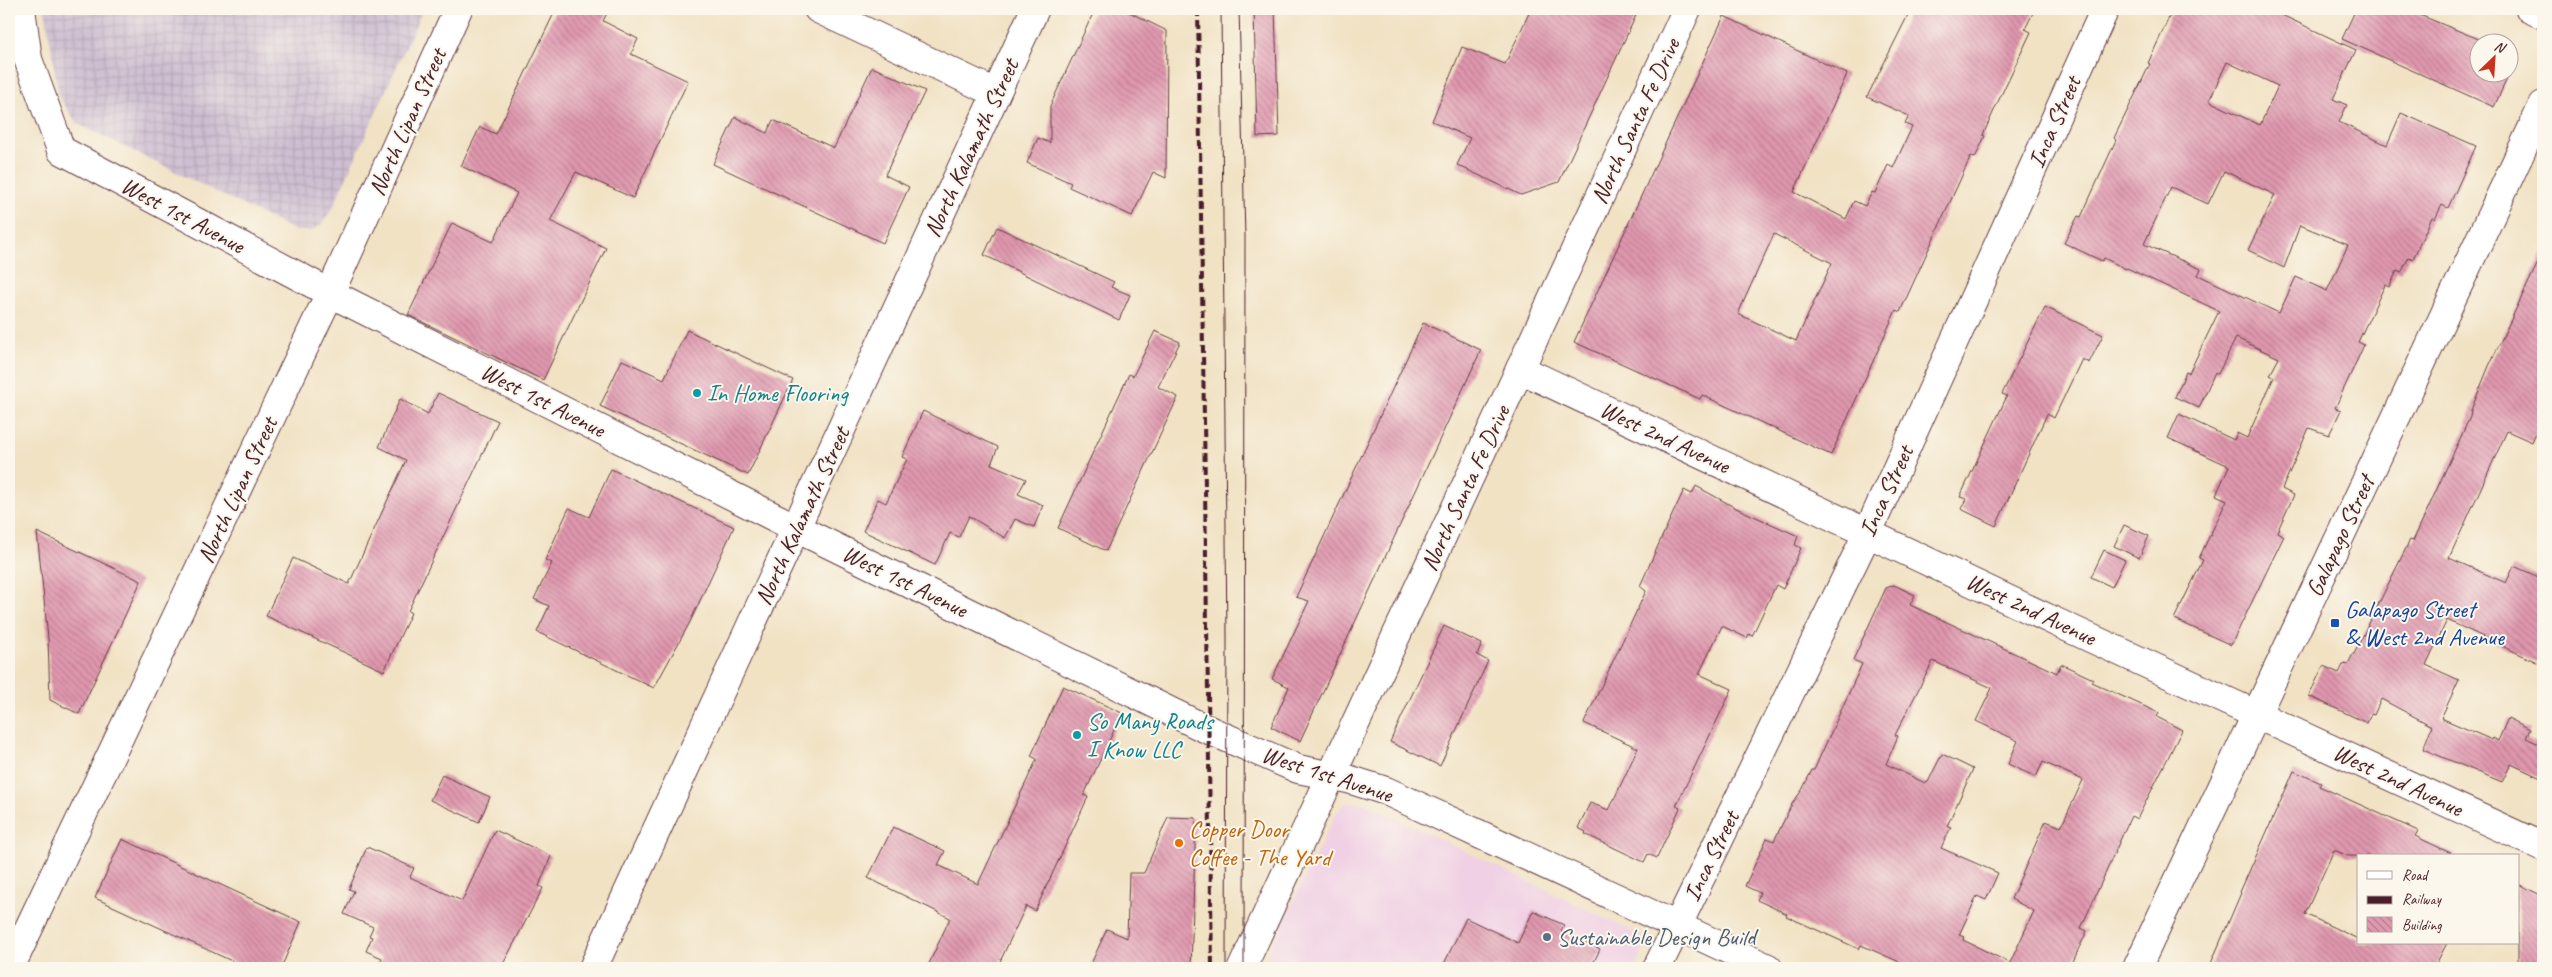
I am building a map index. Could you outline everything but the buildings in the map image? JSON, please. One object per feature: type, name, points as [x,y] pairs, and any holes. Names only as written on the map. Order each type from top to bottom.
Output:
[{"type":"street","name":"West 1st Avenue","points":[[21,9],[28,58],[61,150],[330,293],[796,528],[1202,727],[1278,762],[1386,791],[1768,968]]},
{"type":"street","name":"North Lipan Street","points":[[10,968],[330,293],[458,9]]},
{"type":"street","points":[[818,9],[996,93]]},
{"type":"street","name":"North Kalamath Street","points":[[593,968],[1035,9]]},
{"type":"street","name":"North Santa Fe Drive","points":[[1242,968],[1687,9]]},
{"type":"street","name":"Inca Street","points":[[1657,968],[1868,532],[2105,9]]},
{"type":"street","points":[[2530,9],[2543,15]]},
{"type":"street","name":"Galapago Street","points":[[2137,968],[2543,105]]},
{"type":"street","name":"West 2nd Avenue","points":[[1520,369],[2543,847]]},
{"type":"shaded area","points":[[45,9],[423,9],[332,209],[322,224],[312,231],[296,231],[78,124],[59,97]]},
{"type":"shaded area","points":[[1353,802],[1364,803],[1640,935],[1645,941],[1644,948],[1635,968],[1261,968],[1336,813],[1345,804]]},
{"type":"tram line","points":[[1221,9],[1227,640],[1226,968]]},
{"type":"tram line","points":[[1239,9],[1245,236],[1244,968]]},
{"type":"railway","points":[[1198,9],[1212,968]]},
{"type":"place","name":"In Home Flooring","points":[[697,393]]},
{"type":"place","name":"Galapago Street & West 2nd Avenue","points":[[2335,623]]},
{"type":"place","name":"So Many Roads I Know LLC","points":[[1077,735]]},
{"type":"place","name":"Copper Door Coffee - The Yard","points":[[1179,843]]},
{"type":"place","name":"Sustainable Design Build","points":[[1547,937]]}]
